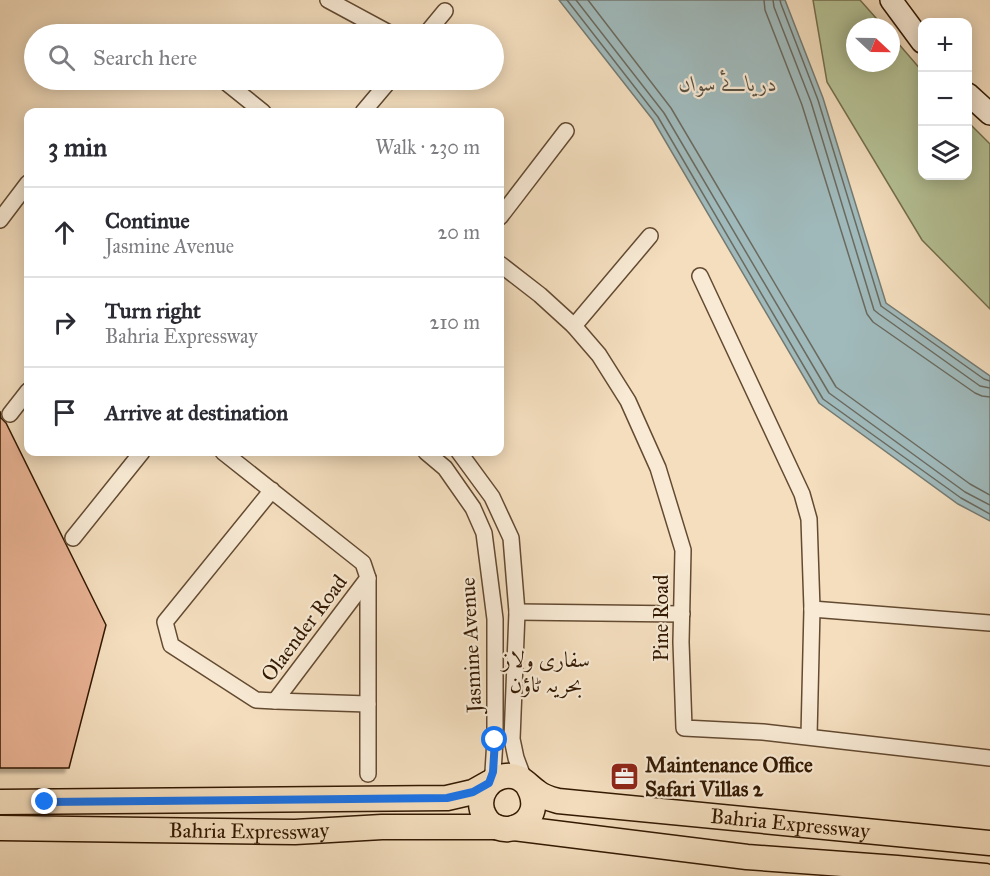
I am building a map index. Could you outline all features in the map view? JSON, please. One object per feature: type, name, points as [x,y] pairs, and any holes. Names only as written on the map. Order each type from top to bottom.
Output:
[{"type":"main road","points":[[891,0],[918,37]]},
{"type":"main road","points":[[972,98],[990,114]]},
{"type":"main road","points":[[503,776],[519,778],[526,783],[534,797],[534,805],[528,820],[522,825],[505,828],[488,821],[481,802],[483,792],[489,783],[503,776]]},
{"type":"main road","name":"Bahria Expressway","points":[[0,802],[447,798],[473,792],[489,783]]},
{"type":"main road","name":"Bahria Expressway","points":[[526,783],[538,793],[558,801],[990,843]]},
{"type":"main road","name":"Bahria Expressway","points":[[0,828],[295,832],[382,827],[505,828],[747,857],[897,867],[985,876]]},
{"type":"street","points":[[328,0],[372,24]]},
{"type":"street","points":[[434,24],[445,11]]},
{"type":"street","points":[[235,90],[257,108]]},
{"type":"street","points":[[366,108],[382,90]]},
{"type":"street","points":[[504,212],[566,131]]},
{"type":"street","points":[[0,220],[24,188]]},
{"type":"street","points":[[574,326],[650,237]]},
{"type":"street","name":"Pine Road","points":[[504,267],[540,295],[574,326],[599,355],[628,401],[658,468],[683,550],[684,728],[809,736],[990,758]]},
{"type":"street","points":[[700,276],[802,494],[809,519],[812,609],[809,736]]},
{"type":"street","points":[[10,414],[24,396]]},
{"type":"street","points":[[73,538],[139,456]]},
{"type":"street","points":[[228,456],[272,490]]},
{"type":"street","name":"Jasmine Avenue","points":[[431,456],[445,468],[473,508],[484,533],[495,619],[495,752],[493,772],[489,783]]},
{"type":"street","name":"Jasmine Avenue","points":[[462,456],[492,497],[511,538],[517,612],[513,739],[516,758],[526,783]]},
{"type":"street","name":"Olaender Road","points":[[272,490],[363,563],[368,578],[275,702],[256,700],[171,645],[165,622],[272,490]]},
{"type":"street","points":[[368,578],[368,774]]},
{"type":"street","points":[[812,609],[990,623]]},
{"type":"street","points":[[517,612],[682,614]]},
{"type":"street","points":[[275,702],[368,704]]},
{"type":"green space","points":[[813,0],[860,0],[876,18],[846,18],[846,72],[900,72],[900,45],[918,66],[918,180],[972,180],[972,126],[990,144],[990,309],[922,240],[827,82]]},
{"type":"water","name":"دریائے سواں","points":[[559,0],[785,0],[823,98],[886,303],[990,376],[990,521],[958,504],[819,403],[653,120]]},
{"type":"building","points":[[0,411],[1,418],[6,423],[106,625],[69,768],[0,768]]},
{"type":"place","name":"Maintenance Office Safari Villas 2","points":[[624,777]]},
{"type":"district","name":"سفاری ولاز بحریہ ٹاؤن","points":[[546,672]]},
{"type":"route","points":[[45,802],[447,798],[473,792],[489,783],[493,772],[495,740]]}]
